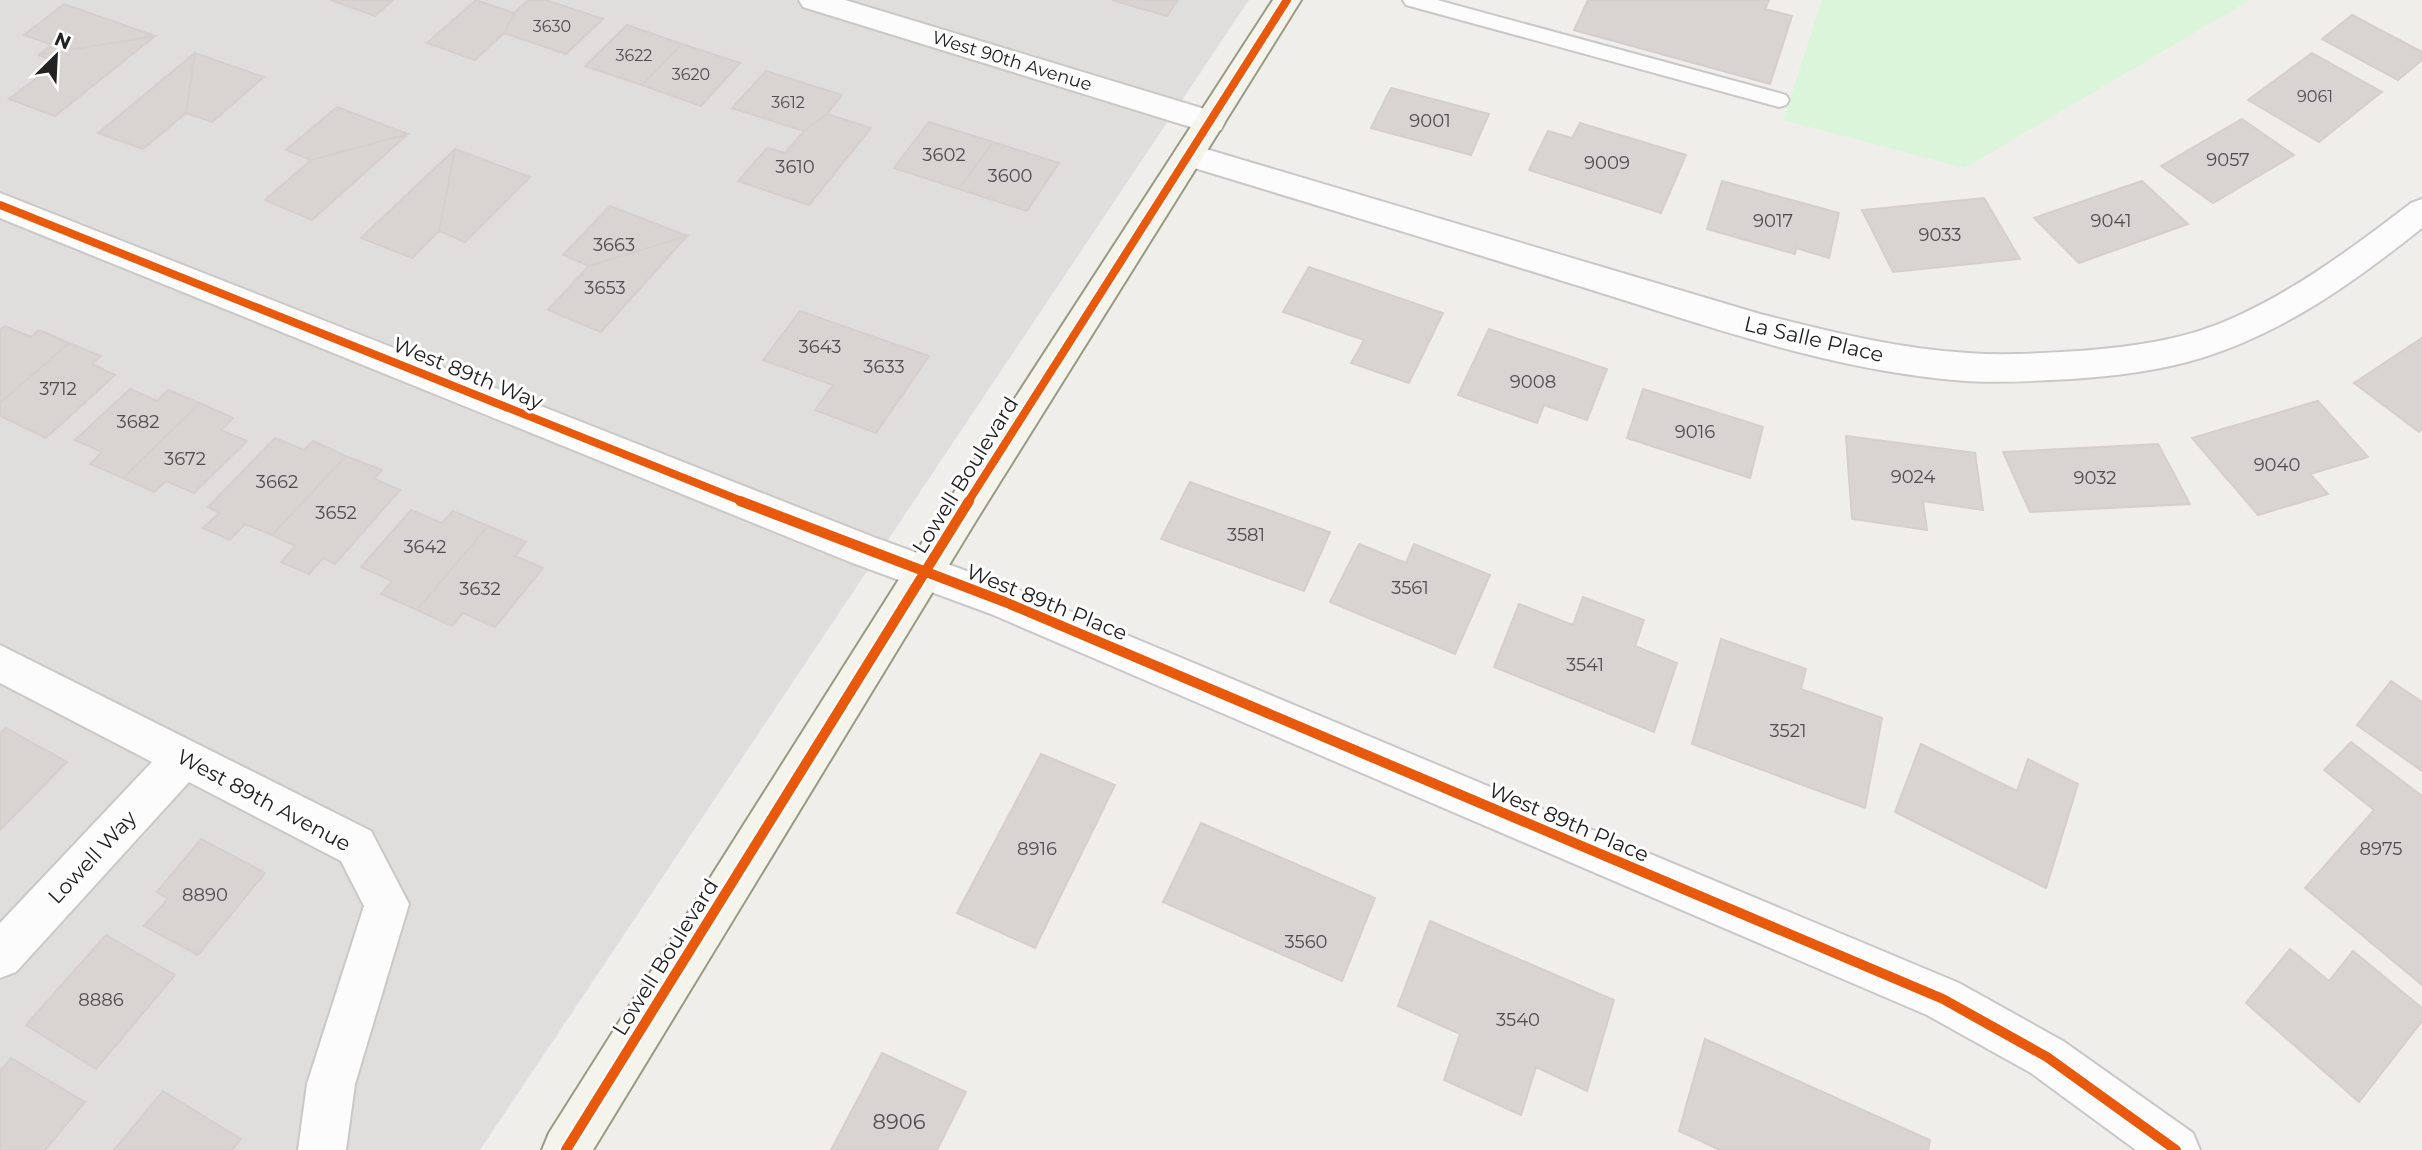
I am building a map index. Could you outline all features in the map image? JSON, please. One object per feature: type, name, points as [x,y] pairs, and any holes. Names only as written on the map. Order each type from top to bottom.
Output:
[{"type":"street","name":"West 90th Avenue","points":[[813,0],[1210,122]]},
{"type":"street","name":"Lowell Boulevard","points":[[566,1150],[925,572],[1287,0]]},
{"type":"street","name":"La Salle Place","points":[[1189,155],[1767,330],[1892,358],[1954,366],[2010,369],[2115,363],[2164,354],[2218,339],[2261,321],[2358,261],[2422,211]]},
{"type":"street","name":"West 89th Way","points":[[0,205],[863,550],[925,572]]},
{"type":"street","name":"West 89th Place","points":[[925,572],[1005,602],[1943,999],[2047,1057],[2176,1150]]},
{"type":"street","name":"West 89th Avenue","points":[[0,663],[356,846],[387,904],[331,1084],[322,1150]]},
{"type":"street","name":"Lowell Way","points":[[0,956],[183,758]]},
{"type":"lane","points":[[1413,0],[1779,100]]},
{"type":"shaded area","points":[[0,0],[1249,0],[480,1150],[0,1150]]},
{"type":"green space","points":[[1822,0],[2250,0],[1965,168],[1783,120]]},
{"type":"building","points":[[331,0],[393,0],[375,16]]},
{"type":"building","points":[[476,0],[514,13],[504,33],[475,60],[427,43]]},
{"type":"building","points":[[528,0],[546,0],[603,19],[566,54],[504,33],[514,13]]},
{"type":"building","points":[[1112,0],[1178,0],[1167,16]]},
{"type":"building","points":[[1588,0],[1769,0],[1765,9],[1792,16],[1770,84],[1574,30]]},
{"type":"building","points":[[64,4],[155,36],[38,55],[52,45],[24,35]]},
{"type":"building","points":[[2352,15],[2422,52],[2422,60],[2398,80],[2322,39]]},
{"type":"building","points":[[627,25],[682,44],[642,85],[585,66]]},
{"type":"building","points":[[155,36],[55,116],[9,99],[58,62],[38,55]]},
{"type":"building","points":[[682,44],[740,63],[701,106],[642,85]]},
{"type":"building","points":[[195,53],[264,77],[212,122],[186,113]]},
{"type":"building","points":[[195,53],[186,113],[143,149],[98,133]]},
{"type":"building","points":[[2312,53],[2382,92],[2319,142],[2248,100]]},
{"type":"building","points":[[766,71],[842,95],[827,114],[804,131],[732,108]]},
{"type":"building","points":[[1391,88],[1489,114],[1471,155],[1371,128]]},
{"type":"building","points":[[337,107],[408,134],[311,160],[286,150]]},
{"type":"building","points":[[827,114],[871,128],[809,205],[738,181],[767,148],[785,153],[804,131]]},
{"type":"building","points":[[2242,119],[2294,155],[2213,203],[2161,166]]},
{"type":"building","points":[[929,122],[993,142],[959,189],[894,168]]},
{"type":"building","points":[[1580,123],[1686,155],[1661,213],[1529,170],[1548,131],[1572,138]]},
{"type":"building","points":[[408,134],[312,220],[265,200],[311,160]]},
{"type":"building","points":[[993,142],[1059,163],[1027,211],[959,189]]},
{"type":"building","points":[[455,149],[530,177],[465,242],[439,231]]},
{"type":"building","points":[[455,149],[439,231],[412,258],[361,238]]},
{"type":"building","points":[[1722,181],[1839,213],[1829,258],[1796,248],[1795,254],[1707,229]]},
{"type":"building","points":[[2142,181],[2188,224],[2079,263],[2034,218]]},
{"type":"building","points":[[1984,198],[2020,259],[1893,272],[1862,210]]},
{"type":"building","points":[[610,206],[687,236],[589,266],[563,255]]},
{"type":"building","points":[[687,236],[601,332],[548,310],[589,266]]},
{"type":"building","points":[[1309,267],[1443,313],[1409,383],[1351,363],[1364,340],[1283,312]]},
{"type":"building","points":[[800,311],[929,356],[876,433],[815,410],[833,385],[763,360]]},
{"type":"building","points":[[5,326],[31,337],[39,330],[69,343],[0,403],[0,330]]},
{"type":"building","points":[[1489,329],[1607,369],[1587,420],[1544,405],[1537,423],[1458,395]]},
{"type":"building","points":[[2422,338],[2422,429],[2419,432],[2354,383]]},
{"type":"building","points":[[69,343],[101,356],[92,364],[115,375],[46,438],[0,416],[0,403]]},
{"type":"building","points":[[130,389],[157,401],[168,390],[200,403],[123,478],[90,464],[102,452],[75,440]]},
{"type":"building","points":[[1643,389],[1763,427],[1750,478],[1627,438]]},
{"type":"building","points":[[2318,401],[2368,457],[2310,474],[2328,494],[2258,515],[2192,438]]},
{"type":"building","points":[[200,403],[233,418],[221,430],[247,441],[194,493],[166,481],[154,492],[123,478]]},
{"type":"building","points":[[1846,436],[1975,453],[1983,510],[1923,501],[1927,530],[1852,519]]},
{"type":"building","points":[[275,438],[304,450],[313,441],[346,456],[272,535],[245,524],[230,540],[203,528],[219,513],[208,507]]},
{"type":"building","points":[[2158,444],[2190,504],[2030,512],[2003,452]]},
{"type":"building","points":[[346,456],[382,470],[374,479],[400,490],[335,564],[323,558],[309,574],[281,562],[295,546],[272,535]]},
{"type":"building","points":[[1190,482],[1330,532],[1304,591],[1161,539]]},
{"type":"building","points":[[411,510],[442,523],[453,511],[488,526],[417,610],[381,594],[392,581],[361,567]]},
{"type":"building","points":[[488,526],[526,542],[515,556],[543,568],[495,627],[463,613],[452,626],[417,610]]},
{"type":"building","points":[[1359,544],[1406,563],[1414,544],[1490,575],[1455,654],[1330,602]]},
{"type":"building","points":[[1583,597],[1644,620],[1635,646],[1677,663],[1654,732],[1494,667],[1519,604],[1573,625]]},
{"type":"building","points":[[1721,639],[1806,669],[1801,689],[1882,718],[1865,808],[1692,744]]},
{"type":"building","points":[[2391,681],[2422,702],[2422,771],[2357,725]]},
{"type":"building","points":[[6,728],[67,762],[0,830],[0,733]]},
{"type":"building","points":[[2351,742],[2422,796],[2422,985],[2305,888],[2374,810],[2324,770]]},
{"type":"building","points":[[1921,744],[2017,791],[2028,759],[2078,784],[2046,888],[1895,812]]},
{"type":"building","points":[[1041,754],[1115,785],[1035,948],[957,913]]},
{"type":"building","points":[[1201,823],[1375,898],[1342,981],[1163,902]]},
{"type":"building","points":[[201,839],[265,873],[198,955],[144,926],[168,899],[157,892]]},
{"type":"building","points":[[1430,921],[1614,1000],[1587,1091],[1536,1067],[1521,1115],[1444,1080],[1460,1034],[1398,1006]]},
{"type":"building","points":[[106,935],[175,975],[96,1069],[26,1025]]},
{"type":"building","points":[[2290,949],[2329,981],[2353,951],[2422,1008],[2422,1021],[2359,1102],[2246,1003]]},
{"type":"building","points":[[1705,1039],[1930,1140],[1928,1150],[1720,1150],[1679,1131]]},
{"type":"building","points":[[882,1053],[966,1092],[937,1150],[831,1150]]},
{"type":"building","points":[[11,1058],[85,1102],[45,1150],[0,1150],[0,1071]]},
{"type":"building","points":[[163,1091],[241,1139],[232,1150],[114,1150]]},
{"type":"cycle path","points":[[566,1150],[964,508],[1287,0]]},
{"type":"cycle path","points":[[0,205],[863,550],[1005,602],[1943,999],[2047,1057],[2176,1150]]}]
